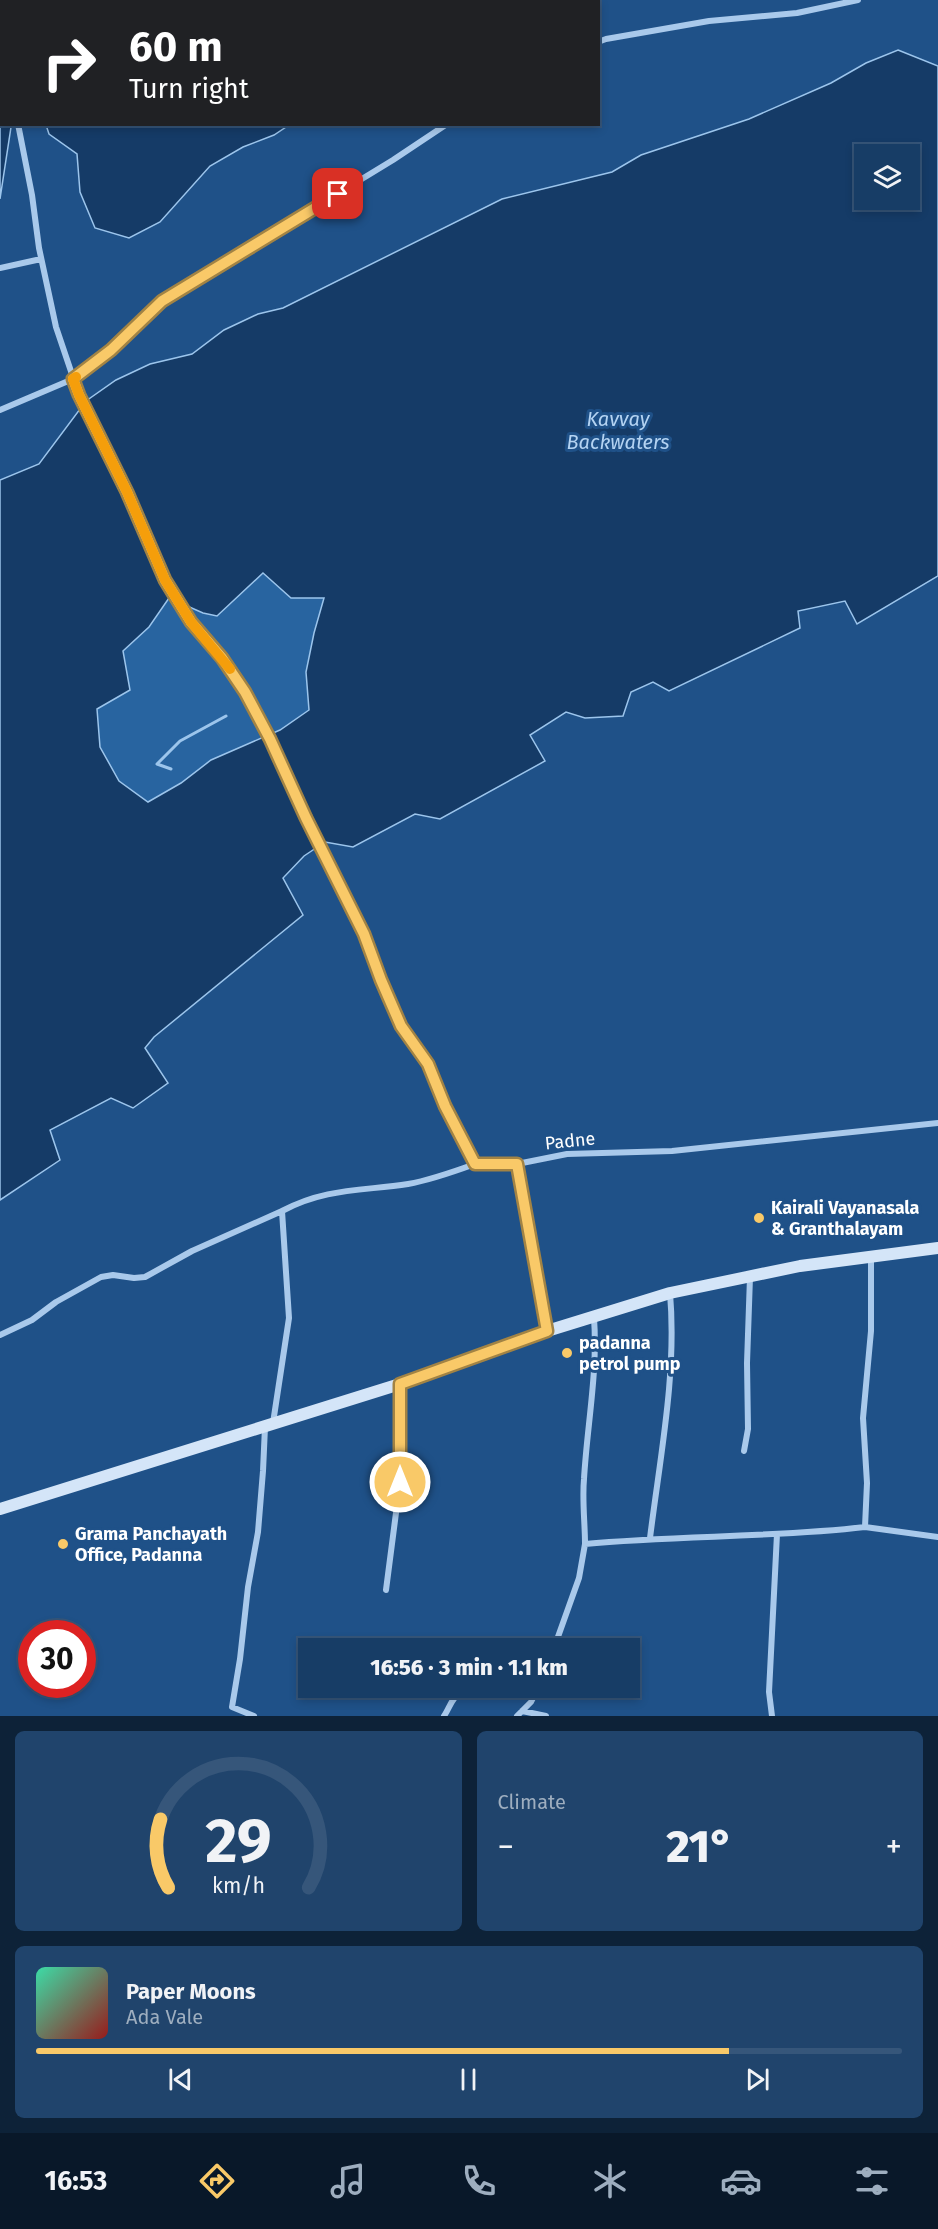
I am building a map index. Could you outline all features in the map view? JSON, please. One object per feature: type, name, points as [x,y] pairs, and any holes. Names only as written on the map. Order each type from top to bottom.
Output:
[{"type":"main road","points":[[0,1509],[400,1384],[547,1331],[669,1293],[800,1266],[938,1248]]},
{"type":"street","points":[[600,41],[709,21],[797,12],[858,0]]},
{"type":"street","points":[[18,126],[32,195],[41,259],[56,327],[79,395],[127,492],[165,580],[191,622],[222,658],[245,692],[284,767],[324,855],[364,934],[401,1026],[428,1064],[445,1106],[475,1164]]},
{"type":"street","points":[[0,410],[73,379],[111,350],[162,301],[393,160],[444,126]]},
{"type":"street","points":[[0,268],[41,259]]},
{"type":"street","name":"Padne","points":[[0,1335],[32,1320],[56,1302],[101,1277],[113,1275],[145,1277],[192,1251],[301,1201],[335,1191],[364,1190],[410,1183],[475,1164],[517,1164],[567,1154],[672,1151],[938,1123]]},
{"type":"street","points":[[517,1164],[547,1331]]},
{"type":"street","points":[[254,1716],[232,1707],[248,1587],[258,1532],[269,1425],[289,1318],[282,1211]]},
{"type":"street","points":[[865,1527],[867,1483],[863,1418],[871,1331],[871,1258]]},
{"type":"street","points":[[744,1451],[748,1428],[747,1363],[750,1276]]},
{"type":"street","points":[[650,1538],[667,1409],[672,1326],[669,1293]]},
{"type":"street","points":[[558,1638],[579,1578],[585,1544],[583,1482],[593,1374],[594,1318]]},
{"type":"street","points":[[386,1590],[400,1482],[400,1384]]},
{"type":"street","points":[[585,1544],[650,1538],[814,1533],[865,1527],[938,1537]]},
{"type":"street","points":[[772,1716],[770,1692],[777,1534]]},
{"type":"street","points":[[444,1716],[454,1698]]},
{"type":"street","points":[[519,1714],[533,1698]]},
{"type":"street","points":[[519,1714],[546,1716]]},
{"type":"shaded area","points":[[262,573],[291,598],[324,597],[306,672],[309,710],[280,730],[244,745],[148,802],[119,781],[100,747],[97,709],[129,690],[123,651],[149,627],[170,598],[203,613],[217,616]]},
{"type":"water","name":"Kavvay Backwaters","points":[[898,50],[938,66],[938,576],[857,624],[845,601],[798,611],[800,628],[669,691],[653,682],[631,692],[623,716],[585,718],[566,712],[530,735],[545,761],[440,819],[415,814],[353,847],[325,842],[304,856],[283,878],[303,915],[154,1037],[145,1048],[168,1083],[133,1108],[111,1098],[50,1130],[60,1160],[0,1200],[0,480],[39,464],[86,401],[116,380],[150,364],[192,354],[224,330],[258,314],[283,308],[502,199],[612,172],[641,155],[749,119],[831,83],[866,63]],"holes":[[[263,573],[291,598],[324,598],[306,672],[309,710],[280,730],[211,760],[181,783],[148,802],[119,781],[100,747],[97,709],[130,690],[123,651],[149,627],[169,598],[203,613],[217,616]]]},
{"type":"water","points":[[0,126],[10,126],[11,127],[0,199]]},
{"type":"water","points":[[47,126],[288,126],[274,135],[243,147],[210,166],[160,222],[129,238],[95,228],[80,192],[77,154],[49,134]]},
{"type":"waterway","points":[[171,769],[157,764],[180,741],[226,716]]},
{"type":"slow traffic","points":[[76,377],[73,379],[79,395],[127,492],[165,580],[191,622],[230,669]]},
{"type":"place","name":"Kairali Vayanasala & Granthalayam","points":[[759,1218]]},
{"type":"place","name":"padanna petrol pump","points":[[567,1353]]},
{"type":"place","name":"Grama Panchayath Office, Padanna","points":[[63,1544]]},
{"type":"route","points":[[338,194],[162,301],[111,350],[73,379],[127,492],[165,580],[191,622],[222,658],[245,692],[270,739],[306,818],[364,934],[401,1026],[428,1064],[445,1106],[475,1164],[517,1164],[547,1331],[400,1384],[400,1482]]}]
